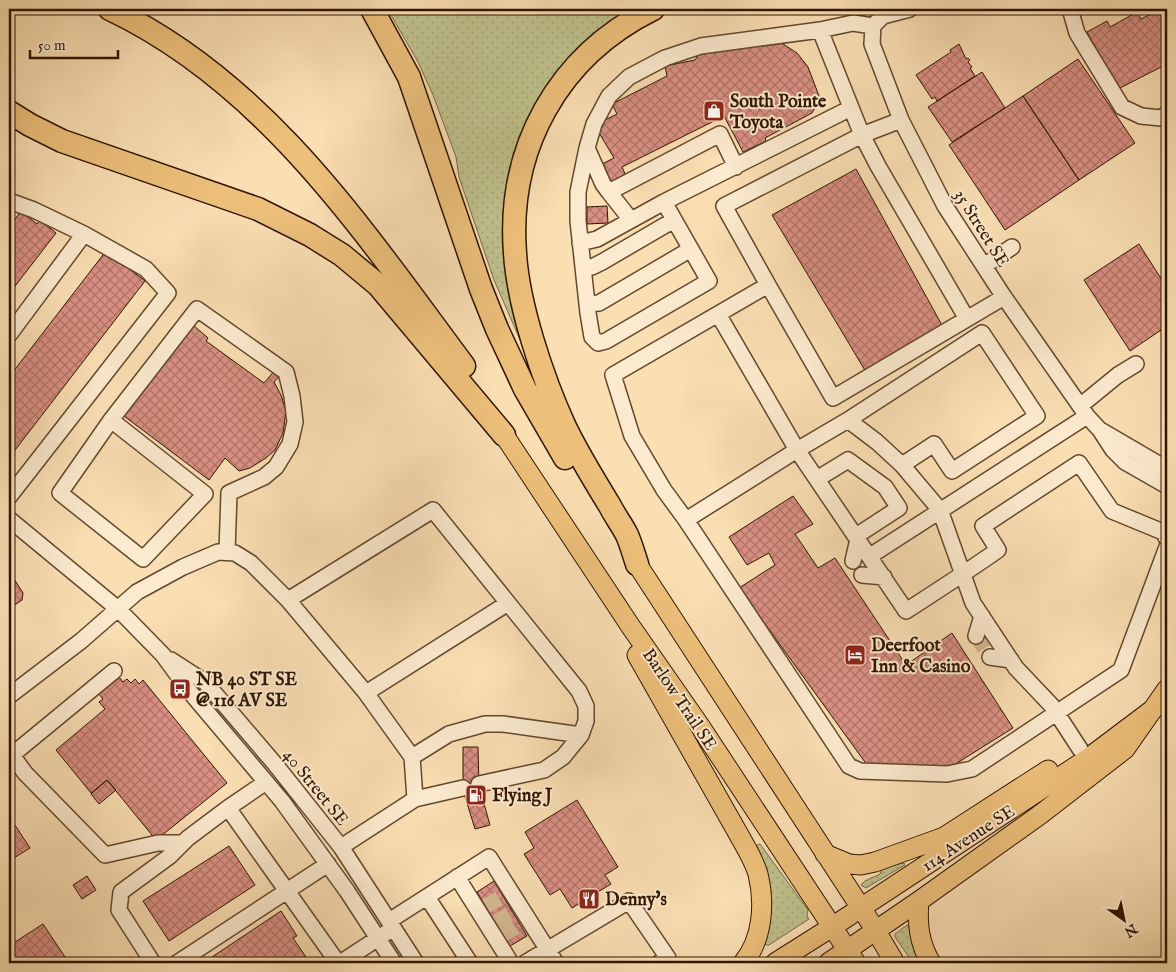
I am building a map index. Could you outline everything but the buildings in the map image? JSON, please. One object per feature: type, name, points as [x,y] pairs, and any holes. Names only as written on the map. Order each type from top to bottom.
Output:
[{"type":"highway","points":[[110,9],[161,36],[194,58],[267,121],[329,190],[405,286],[468,371],[504,435]]},
{"type":"highway","points":[[637,564],[627,535],[565,427],[551,392],[533,338],[518,279],[514,252],[515,220],[521,172],[526,151],[544,110],[552,97],[587,55],[606,38],[653,9]]},
{"type":"highway","points":[[374,12],[409,77],[481,289],[511,360],[525,389],[575,475],[620,544],[637,564]]},
{"type":"highway","points":[[9,112],[62,141],[258,209],[310,234],[342,255],[378,285],[504,435]]},
{"type":"main road","name":"Barlow Trail SE","points":[[504,435],[631,627],[700,726],[851,957]]},
{"type":"main road","name":"Barlow Trail SE","points":[[637,564],[869,920],[895,963]]},
{"type":"main road","points":[[631,627],[634,650],[750,854],[757,873],[762,908],[760,925],[755,944],[743,963]]},
{"type":"main road","points":[[826,854],[849,864],[861,865],[875,862],[944,837],[1080,749],[1138,708],[1167,676]]},
{"type":"main road","name":"114 Avenue SE","points":[[775,963],[832,927],[869,920],[920,901],[1048,808],[1125,749],[1156,707],[1167,688]]},
{"type":"main road","name":"114 Avenue SE","points":[[828,963],[851,957],[869,920],[975,844],[987,826],[1087,759],[1156,707]]},
{"type":"main road","points":[[920,901],[917,924],[919,935],[931,963]]},
{"type":"street","points":[[664,202],[709,281],[606,341],[598,343],[592,337],[587,304],[578,222],[578,192],[594,124],[609,96],[629,77],[665,58],[701,46],[820,30],[853,23],[873,26],[883,16],[910,9]]},
{"type":"street","points":[[1070,9],[1077,34],[1122,107],[1141,116],[1161,118],[1167,114]]},
{"type":"street","name":"35 Street SE","points":[[873,26],[872,44],[901,120],[945,206],[1004,297],[1083,411],[1100,430],[1113,450],[1125,462],[1167,486]]},
{"type":"street","points":[[820,30],[862,135],[967,319]]},
{"type":"street","points":[[580,242],[597,239],[664,202],[851,108]]},
{"type":"street","points":[[901,120],[862,135],[724,206],[833,398],[1004,297]]},
{"type":"street","points":[[609,192],[720,134],[736,167]]},
{"type":"street","points":[[587,148],[603,184],[631,220]]},
{"type":"street","points":[[9,204],[12,202],[34,210],[84,234],[146,269],[168,293],[9,497]]},
{"type":"street","points":[[583,267],[592,267],[602,262],[674,220]]},
{"type":"street","points":[[9,335],[84,234]]},
{"type":"street","points":[[984,266],[1012,247]]},
{"type":"street","points":[[587,304],[599,303],[691,249]]},
{"type":"street","points":[[768,285],[613,374],[632,436],[664,490],[686,520],[849,766],[860,771],[947,774],[972,769],[1121,670],[1167,547]]},
{"type":"street","points":[[111,420],[205,494],[229,493],[264,477],[276,467],[290,444],[295,422],[292,396],[286,372],[197,309],[111,420],[60,493],[143,559],[205,494]]},
{"type":"street","points":[[718,314],[797,450],[906,611],[998,550],[983,526],[1079,463],[1112,511],[1163,532],[1167,538]]},
{"type":"street","points":[[686,520],[848,420],[982,333],[1037,416],[952,471],[934,444],[902,465]]},
{"type":"street","points":[[870,556],[1083,411],[1118,375],[1136,364]]},
{"type":"street","points":[[848,420],[877,442],[902,465],[940,510],[974,603],[1011,660],[1056,713],[1080,749]]},
{"type":"street","name":"35 Street SE","points":[[1100,430],[1167,469]]},
{"type":"street","points":[[817,480],[848,460],[885,487],[900,508],[857,537],[853,561]]},
{"type":"street","points":[[227,552],[229,493]]},
{"type":"street","points":[[288,600],[433,510],[579,691],[586,706],[586,721],[581,735],[564,757],[544,770],[479,784]]},
{"type":"street","name":"40 Street SE","points":[[9,520],[118,609],[163,655],[190,692],[282,801],[328,864],[394,963]]},
{"type":"street","points":[[9,696],[81,641],[137,592],[183,567],[218,552],[235,553],[251,563],[288,600],[366,694],[412,757],[415,799]]},
{"type":"street","points":[[862,575],[884,577]]},
{"type":"street","points":[[366,694],[508,603]]},
{"type":"street","points":[[976,636],[982,616]]},
{"type":"street","name":"40 Street SE","points":[[163,655],[205,682],[275,764],[341,847],[416,963]]},
{"type":"street","points":[[990,657],[1011,660]]},
{"type":"street","points":[[114,671],[10,753],[25,773],[105,855],[158,844],[182,843]]},
{"type":"street","points":[[412,757],[449,734],[485,724],[503,724],[581,735]]},
{"type":"street","points":[[153,963],[119,910],[121,892],[170,856],[182,843],[228,808],[266,782]]},
{"type":"street","points":[[341,847],[415,799],[463,788]]},
{"type":"street","points":[[228,808],[288,892],[343,962],[378,938],[391,925],[427,897],[489,857],[506,894],[520,916],[556,963]]},
{"type":"street","points":[[177,963],[328,864]]},
{"type":"street","points":[[457,877],[482,908],[496,931],[511,963]]},
{"type":"street","points":[[427,897],[470,963]]},
{"type":"street","points":[[525,963],[629,901],[668,958],[660,963]]},
{"type":"green space","points":[[389,9],[636,9],[609,26],[518,159],[524,349],[494,280],[459,177],[456,157],[433,95],[418,62]]},
{"type":"green space","points":[[760,844],[808,910],[807,916],[809,919],[769,945],[766,945],[763,940],[755,846]]},
{"type":"green space","points":[[904,863],[905,865],[866,888],[861,885],[880,874],[882,867]]},
{"type":"green space","points":[[909,925],[927,963],[913,963],[895,937],[895,934]]},
{"type":"tunnel","points":[[976,636],[990,657]]},
{"type":"tunnel","points":[[486,906],[503,896]]},
{"type":"tunnel","points":[[496,922],[512,912]]},
{"type":"tunnel","points":[[503,935],[520,924]]},
{"type":"place","name":"South Pointe Toyota","points":[[714,111]]},
{"type":"place","name":"Deerfoot Inn & Casino","points":[[855,655]]},
{"type":"place","name":"NB 40 ST SE @ 116 AV SE","points":[[180,689]]},
{"type":"place","name":"Flying J","points":[[476,795]]},
{"type":"place","name":"Denny's","points":[[589,899]]}]
